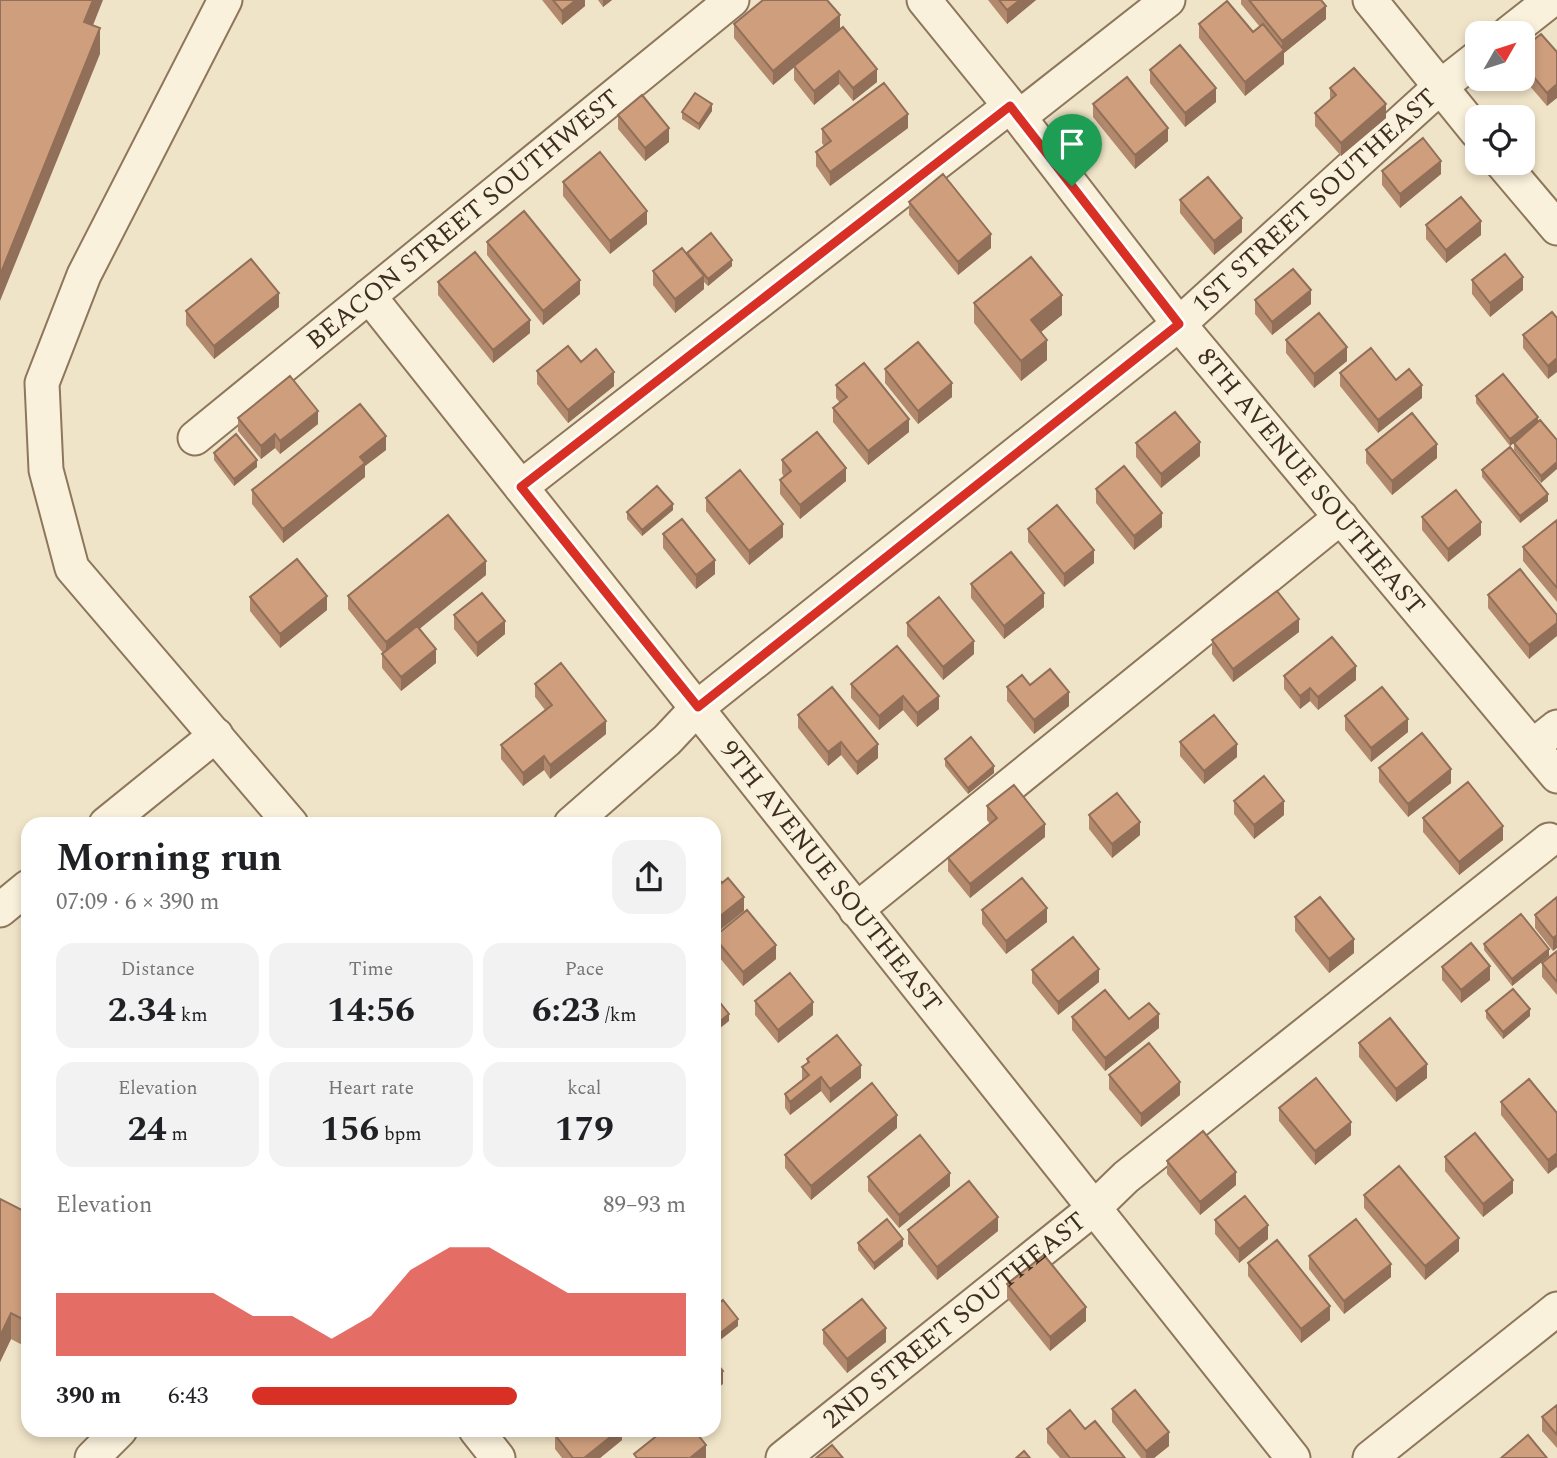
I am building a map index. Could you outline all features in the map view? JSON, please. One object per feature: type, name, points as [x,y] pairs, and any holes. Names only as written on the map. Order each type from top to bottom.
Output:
[{"type":"street","points":[[225,0],[84,275],[42,383],[46,470],[72,568],[285,817]]},
{"type":"street","name":"BEACON STREET SOUTHWEST","points":[[195,438],[732,0]]},
{"type":"street","name":"8TH AVENUE SOUTHEAST","points":[[924,0],[1179,324],[1341,517],[1545,736],[1557,776]]},
{"type":"street","points":[[521,487],[1014,111],[1168,0]]},
{"type":"street","points":[[1370,0],[1465,117]]},
{"type":"street","points":[[1524,21],[1551,0]]},
{"type":"street","name":"1ST STREET SOUTHEAST","points":[[579,817],[667,740],[698,707],[1179,324],[1440,87],[1465,67]]},
{"type":"street","points":[[1513,175],[1557,228]]},
{"type":"street","name":"9TH AVENUE SOUTHEAST","points":[[369,296],[1293,1458]]},
{"type":"street","points":[[856,910],[1341,517]]},
{"type":"street","points":[[115,817],[216,735]]},
{"type":"street","name":"2ND STREET SOUTHEAST","points":[[783,1458],[1093,1209],[1126,1177],[1549,840]]},
{"type":"street","points":[[0,909],[21,892]]},
{"type":"street","points":[[1370,1458],[1557,1309]]},
{"type":"street","points":[[92,1458],[113,1437]]},
{"type":"street","points":[[482,1437],[498,1458]]},
{"type":"building","points":[[0,0],[93,0],[84,22],[100,28],[0,275]]},
{"type":"building","points":[[553,0],[576,0],[562,11]]},
{"type":"building","points":[[763,0],[827,0],[840,15],[773,71],[734,24]]},
{"type":"building","points":[[999,0],[1020,0],[1007,10]]},
{"type":"building","points":[[1249,0],[1321,0],[1326,6],[1282,41]]},
{"type":"building","points":[[1227,1],[1253,32],[1263,24],[1284,50],[1245,82],[1199,24]]},
{"type":"building","points":[[843,27],[877,69],[853,88],[839,71],[814,91],[794,66]]},
{"type":"building","points":[[1541,34],[1557,52],[1557,84],[1547,93],[1535,79],[1535,39]]},
{"type":"building","points":[[1180,45],[1216,88],[1185,113],[1150,70]]},
{"type":"building","points":[[1354,68],[1386,104],[1341,143],[1315,113],[1336,95],[1330,88]]},
{"type":"building","points":[[1127,77],[1168,128],[1135,155],[1093,104]]},
{"type":"building","points":[[884,83],[908,114],[830,172],[816,152],[831,141],[822,129]]},
{"type":"building","points":[[695,93],[712,104],[699,124],[682,112]]},
{"type":"building","points":[[642,95],[669,128],[645,148],[618,115]]},
{"type":"building","points":[[1423,138],[1441,161],[1400,194],[1382,171]]},
{"type":"building","points":[[600,152],[647,211],[610,241],[563,182]]},
{"type":"building","points":[[943,174],[991,234],[958,262],[909,202]]},
{"type":"building","points":[[1208,177],[1242,218],[1214,241],[1180,200]]},
{"type":"building","points":[[1461,197],[1481,221],[1446,250],[1426,225]]},
{"type":"building","points":[[524,211],[580,280],[543,311],[487,242]]},
{"type":"building","points":[[711,233],[732,260],[708,279],[687,253]]},
{"type":"building","points":[[682,248],[704,276],[675,299],[653,271]]},
{"type":"building","points":[[475,252],[530,320],[493,350],[438,282]]},
{"type":"building","points":[[1505,254],[1523,277],[1490,303],[1472,280]]},
{"type":"building","points":[[1031,257],[1062,295],[1031,320],[1047,340],[1021,361],[974,303]]},
{"type":"building","points":[[251,259],[279,293],[214,346],[186,311]]},
{"type":"building","points":[[1293,269],[1311,290],[1272,322],[1255,300]]},
{"type":"building","points":[[1552,312],[1557,318],[1557,358],[1548,366],[1523,335]]},
{"type":"building","points":[[1319,313],[1347,347],[1314,374],[1286,340]]},
{"type":"building","points":[[918,342],[952,383],[918,411],[885,369]]},
{"type":"building","points":[[568,346],[581,362],[596,349],[614,372],[568,410],[537,371]]},
{"type":"building","points":[[1371,348],[1396,380],[1409,369],[1422,385],[1378,420],[1340,373]]},
{"type":"building","points":[[864,363],[909,419],[868,451],[833,408],[847,397],[836,385]]},
{"type":"building","points":[[1503,374],[1538,417],[1510,439],[1476,396]]},
{"type":"building","points":[[290,376],[318,411],[280,441],[275,434],[261,446],[238,418]]},
{"type":"building","points":[[360,404],[386,436],[360,457],[365,463],[283,529],[252,490]]},
{"type":"building","points":[[1175,412],[1200,442],[1161,474],[1136,443]]},
{"type":"building","points":[[1412,413],[1437,444],[1392,481],[1366,450]]},
{"type":"building","points":[[1540,420],[1557,440],[1557,462],[1541,476],[1514,443]]},
{"type":"building","points":[[817,432],[846,468],[800,505],[780,480],[791,471],[782,460]]},
{"type":"building","points":[[236,434],[257,460],[234,479],[214,453]]},
{"type":"building","points":[[1510,447],[1548,494],[1520,516],[1482,470]]},
{"type":"building","points":[[1124,466],[1162,513],[1134,536],[1096,489]]},
{"type":"building","points":[[740,470],[783,524],[749,551],[706,498]]},
{"type":"building","points":[[657,486],[673,504],[642,530],[627,512]]},
{"type":"building","points":[[1456,490],[1481,522],[1448,549],[1422,517]]},
{"type":"building","points":[[1057,505],[1094,550],[1064,574],[1028,529]]},
{"type":"building","points":[[448,515],[486,561],[386,642],[348,596]]},
{"type":"building","points":[[682,519],[715,560],[696,575],[663,534]]},
{"type":"building","points":[[1557,520],[1557,588],[1523,547]]},
{"type":"building","points":[[1011,552],[1044,593],[1004,626],[971,584]]},
{"type":"building","points":[[297,559],[327,596],[280,634],[250,597]]},
{"type":"building","points":[[1520,569],[1557,615],[1557,623],[1529,645],[1488,595]]},
{"type":"building","points":[[1277,591],[1299,619],[1233,669],[1212,640]]},
{"type":"building","points":[[482,593],[505,621],[477,643],[454,615]]},
{"type":"building","points":[[939,597],[974,641],[943,667],[907,623]]},
{"type":"building","points":[[417,626],[436,649],[401,677],[382,654]]},
{"type":"building","points":[[1332,637],[1356,666],[1318,697],[1310,688],[1300,696],[1284,676]]},
{"type":"building","points":[[897,646],[939,696],[917,713],[903,696],[879,716],[851,684]]},
{"type":"building","points":[[561,663],[606,721],[550,765],[544,756],[523,773],[501,745],[552,705],[535,684]]},
{"type":"building","points":[[1050,669],[1069,692],[1034,720],[1007,687],[1022,675],[1030,685]]},
{"type":"building","points":[[832,687],[878,744],[857,762],[841,742],[828,752],[798,715]]},
{"type":"building","points":[[1382,687],[1408,719],[1371,748],[1345,716]]},
{"type":"building","points":[[1214,715],[1237,744],[1204,771],[1180,742]]},
{"type":"building","points":[[1422,733],[1451,769],[1408,804],[1379,768]]},
{"type":"building","points":[[971,737],[994,766],[968,788],[945,759]]},
{"type":"building","points":[[1264,776],[1284,801],[1254,825],[1234,801]]},
{"type":"building","points":[[1468,782],[1503,826],[1459,862],[1423,818]]},
{"type":"building","points":[[1014,785],[1045,824],[970,884],[948,858],[997,818],[987,806]]},
{"type":"building","points":[[1117,793],[1140,822],[1112,844],[1089,815]]},
{"type":"building","points":[[728,878],[744,897],[721,915],[721,882]]},
{"type":"building","points":[[1022,878],[1047,908],[1006,941],[982,910]]},
{"type":"building","points":[[1320,897],[1354,939],[1329,959],[1295,917]]},
{"type":"building","points":[[1557,897],[1557,935],[1553,938],[1535,915]]},
{"type":"building","points":[[747,910],[776,945],[743,972],[721,945],[721,931]]},
{"type":"building","points":[[1521,914],[1549,949],[1512,979],[1484,944]]},
{"type":"building","points":[[1073,937],[1099,969],[1058,1002],[1032,970]]},
{"type":"building","points":[[1471,943],[1490,966],[1461,990],[1442,967]]},
{"type":"building","points":[[1557,951],[1557,982],[1542,963]]},
{"type":"building","points":[[790,973],[813,1002],[778,1030],[755,1001]]},
{"type":"building","points":[[1513,989],[1530,1009],[1503,1032],[1486,1011]]},
{"type":"building","points":[[1105,990],[1129,1019],[1149,1003],[1159,1014],[1105,1058],[1072,1017]]},
{"type":"building","points":[[721,1004],[729,1014],[721,1020]]},
{"type":"building","points":[[1390,1018],[1427,1064],[1396,1089],[1359,1043]]},
{"type":"building","points":[[837,1035],[861,1065],[830,1089],[821,1077],[790,1102],[785,1094],[809,1075],[802,1067],[809,1062],[807,1059]]},
{"type":"building","points":[[1149,1043],[1180,1082],[1141,1114],[1109,1075]]},
{"type":"building","points":[[1316,1078],[1351,1122],[1315,1151],[1279,1108]]},
{"type":"building","points":[[1529,1079],[1557,1113],[1557,1153],[1548,1160],[1501,1102]]},
{"type":"building","points":[[872,1083],[897,1115],[811,1186],[785,1155]]},
{"type":"building","points":[[1203,1131],[1236,1172],[1200,1202],[1167,1161]]},
{"type":"building","points":[[1475,1133],[1513,1180],[1483,1204],[1445,1157]]},
{"type":"building","points":[[920,1135],[950,1173],[899,1215],[868,1177]]},
{"type":"building","points":[[1399,1166],[1459,1238],[1425,1266],[1364,1195]]},
{"type":"building","points":[[969,1181],[998,1217],[937,1267],[908,1230]]},
{"type":"building","points":[[1245,1196],[1268,1225],[1239,1249],[1215,1220]]},
{"type":"building","points":[[0,1199],[21,1210],[21,1318],[11,1313],[0,1336]]},
{"type":"building","points":[[887,1219],[903,1239],[874,1263],[858,1243]]},
{"type":"building","points":[[1356,1219],[1391,1264],[1344,1301],[1309,1256]]},
{"type":"building","points":[[1277,1240],[1330,1306],[1301,1329],[1248,1263]]},
{"type":"building","points":[[1044,1255],[1086,1307],[1050,1337],[1007,1284]]},
{"type":"building","points":[[862,1299],[886,1328],[847,1359],[823,1330]]},
{"type":"building","points":[[723,1300],[738,1319],[721,1332]]},
{"type":"building","points":[[1135,1390],[1169,1432],[1146,1451],[1112,1409]]},
{"type":"building","points":[[1557,1405],[1557,1435],[1542,1417]]},
{"type":"building","points":[[1070,1410],[1085,1429],[1095,1421],[1125,1458],[1070,1458],[1047,1429]]},
{"type":"building","points":[[1528,1435],[1547,1458],[1501,1458]]},
{"type":"building","points":[[557,1437],[610,1437],[584,1458],[573,1458]]},
{"type":"building","points":[[655,1437],[700,1437],[706,1445],[690,1458],[637,1458],[634,1454]]},
{"type":"building","points":[[832,1445],[843,1458],[816,1458]]},
{"type":"building","points":[[1024,1451],[1030,1458],[1016,1458]]},
{"type":"route","points":[[1010,106],[1072,186],[1179,324],[698,707],[521,487],[1010,106]]}]
